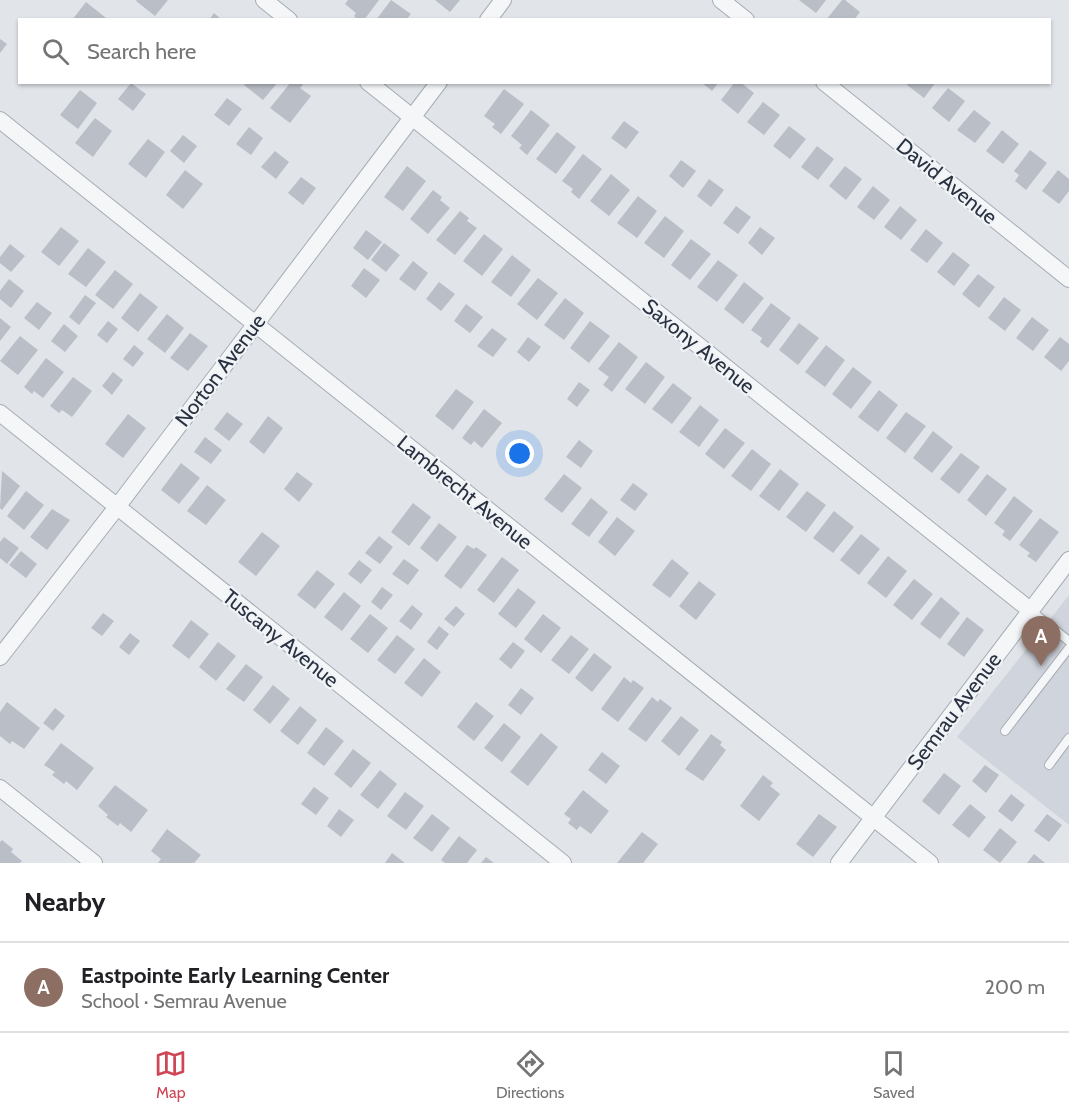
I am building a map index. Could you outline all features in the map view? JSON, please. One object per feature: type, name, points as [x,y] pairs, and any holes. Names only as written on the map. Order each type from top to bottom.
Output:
[{"type":"street","points":[[264,0],[286,18]]},
{"type":"street","points":[[490,18],[504,0]]},
{"type":"street","points":[[722,0],[744,18]]},
{"type":"street","name":"Saxony Avenue","points":[[371,84],[1030,610]]},
{"type":"street","name":"Norton Avenue","points":[[0,657],[117,507],[437,84]]},
{"type":"street","name":"David Avenue","points":[[826,84],[1069,279]]},
{"type":"street","name":"Lambrecht Avenue","points":[[0,120],[930,863]]},
{"type":"street","name":"Tuscany Avenue","points":[[0,413],[563,863]]},
{"type":"street","name":"Semrau Avenue","points":[[839,863],[1069,560]]},
{"type":"street","points":[[0,788],[94,863]]},
{"type":"lane","points":[[1030,610],[1069,641]]},
{"type":"lane","points":[[1005,732],[1069,648]]},
{"type":"lane","points":[[1049,765],[1069,738]]},
{"type":"shaded area","points":[[1069,595],[1069,825],[957,737]]},
{"type":"building","points":[[137,0],[168,0],[155,16]]},
{"type":"building","points":[[348,0],[379,0],[366,18],[356,18],[354,16],[356,13],[345,4]]},
{"type":"building","points":[[391,0],[411,14],[408,18],[378,18]]},
{"type":"building","points":[[435,0],[460,0],[450,12]]},
{"type":"building","points":[[799,0],[826,0],[816,13]]},
{"type":"building","points":[[842,0],[860,12],[856,18],[828,18]]},
{"type":"building","points":[[86,2],[106,18],[74,18]]},
{"type":"building","points":[[214,13],[220,18],[210,18]]},
{"type":"building","points":[[0,39],[7,44],[0,53]]},
{"type":"building","points":[[130,84],[146,94],[133,111],[118,99]]},
{"type":"building","points":[[245,84],[276,84],[263,100]]},
{"type":"building","points":[[289,84],[302,84],[300,88],[311,96],[290,123],[270,108]]},
{"type":"building","points":[[703,84],[717,84],[712,91]]},
{"type":"building","points":[[733,84],[743,84],[754,93],[738,114],[721,100]]},
{"type":"building","points":[[908,84],[934,84],[924,98]]},
{"type":"building","points":[[948,88],[965,101],[949,122],[932,108]]},
{"type":"building","points":[[504,89],[524,104],[501,134],[492,127],[495,124],[484,116]]},
{"type":"building","points":[[80,90],[97,103],[78,129],[60,115]]},
{"type":"building","points":[[227,98],[242,109],[229,126],[214,115]]},
{"type":"building","points":[[763,102],[780,115],[764,135],[747,122]]},
{"type":"building","points":[[531,110],[550,125],[527,155],[519,148],[522,145],[511,136]]},
{"type":"building","points":[[974,110],[991,123],[975,143],[957,130]]},
{"type":"building","points":[[95,118],[112,131],[93,157],[75,143]]},
{"type":"building","points":[[624,121],[639,132],[626,149],[611,138]]},
{"type":"building","points":[[789,126],[806,139],[790,159],[773,146]]},
{"type":"building","points":[[249,127],[263,138],[251,155],[236,144]]},
{"type":"building","points":[[1002,130],[1019,144],[1003,164],[986,151]]},
{"type":"building","points":[[557,132],[576,147],[556,174],[536,159]]},
{"type":"building","points":[[183,135],[197,146],[184,163],[170,151]]},
{"type":"building","points":[[148,139],[165,152],[146,178],[128,164]]},
{"type":"building","points":[[817,146],[834,159],[818,180],[801,167]]},
{"type":"building","points":[[1030,150],[1047,163],[1026,190],[1015,181],[1019,175],[1014,171]]},
{"type":"building","points":[[275,151],[289,162],[276,179],[261,167]]},
{"type":"building","points":[[583,154],[602,169],[579,199],[571,192],[573,189],[562,181]]},
{"type":"building","points":[[681,160],[696,171],[683,188],[669,176]]},
{"type":"building","points":[[407,166],[426,181],[403,211],[384,197]]},
{"type":"building","points":[[845,166],[862,179],[846,200],[829,186]]},
{"type":"building","points":[[185,170],[203,184],[183,209],[166,195]]},
{"type":"building","points":[[1058,170],[1069,179],[1069,191],[1059,204],[1042,191]]},
{"type":"building","points":[[611,174],[630,190],[609,216],[590,201]]},
{"type":"building","points":[[301,177],[316,188],[303,205],[288,193]]},
{"type":"building","points":[[709,179],[724,190],[711,207],[697,196]]},
{"type":"building","points":[[873,186],[890,200],[874,220],[857,207]]},
{"type":"building","points":[[433,190],[450,208],[428,234],[410,219]]},
{"type":"building","points":[[638,196],[657,211],[637,238],[617,223]]},
{"type":"building","points":[[736,206],[751,217],[738,234],[723,223]]},
{"type":"building","points":[[900,206],[917,220],[901,240],[884,227]]},
{"type":"building","points":[[460,211],[469,218],[467,221],[477,228],[455,255],[436,240]]},
{"type":"building","points":[[665,216],[684,231],[664,258],[644,243]]},
{"type":"building","points":[[61,227],[79,241],[59,266],[41,252]]},
{"type":"building","points":[[760,227],[775,238],[762,255],[748,243]]},
{"type":"building","points":[[926,229],[943,243],[927,263],[910,250]]},
{"type":"building","points":[[366,230],[382,242],[368,260],[353,248]]},
{"type":"building","points":[[484,234],[503,249],[482,276],[463,261]]},
{"type":"building","points":[[691,239],[711,254],[690,280],[671,265]]},
{"type":"building","points":[[384,243],[400,255],[386,272],[371,260]]},
{"type":"building","points":[[10,244],[25,256],[11,272],[0,263],[0,257]]},
{"type":"building","points":[[88,248],[106,262],[86,287],[68,274]]},
{"type":"building","points":[[953,252],[970,265],[954,286],[937,272]]},
{"type":"building","points":[[512,255],[531,270],[511,297],[491,282]]},
{"type":"building","points":[[718,260],[738,275],[717,302],[697,287]]},
{"type":"building","points":[[413,261],[428,273],[415,291],[399,279]]},
{"type":"building","points":[[364,268],[380,280],[366,298],[351,286]]},
{"type":"building","points":[[115,270],[133,284],[113,309],[95,295]]},
{"type":"building","points":[[978,274],[995,287],[979,308],[962,294]]},
{"type":"building","points":[[538,278],[558,293],[537,320],[517,304]]},
{"type":"building","points":[[9,279],[24,291],[11,308],[0,299],[0,291]]},
{"type":"building","points":[[439,282],[455,294],[441,311],[426,299]]},
{"type":"building","points":[[744,282],[764,298],[743,324],[724,309]]},
{"type":"building","points":[[140,293],[158,307],[138,332],[121,318]]},
{"type":"building","points":[[85,295],[96,303],[79,325],[69,317]]},
{"type":"building","points":[[1004,297],[1021,310],[1005,331],[988,318]]},
{"type":"building","points":[[565,298],[584,313],[564,340],[544,325]]},
{"type":"building","points":[[37,302],[52,313],[39,330],[24,318]]},
{"type":"building","points":[[771,303],[791,318],[768,348],[760,342],[762,338],[751,330]]},
{"type":"building","points":[[466,304],[483,317],[470,333],[454,321]]},
{"type":"building","points":[[167,314],[184,328],[165,353],[147,339]]},
{"type":"building","points":[[1032,317],[1049,330],[1033,351],[1016,338]]},
{"type":"building","points":[[0,318],[11,327],[0,341]]},
{"type":"building","points":[[108,321],[118,329],[107,343],[97,335]]},
{"type":"building","points":[[590,321],[610,336],[589,363],[570,348]]},
{"type":"building","points":[[799,323],[819,338],[798,365],[779,350]]},
{"type":"building","points":[[64,324],[78,336],[65,352],[51,341]]},
{"type":"building","points":[[492,328],[507,339],[493,357],[477,346]]},
{"type":"building","points":[[190,333],[208,346],[188,371],[170,358]]},
{"type":"building","points":[[20,336],[38,350],[18,375],[0,361]]},
{"type":"building","points":[[528,337],[541,347],[529,362],[517,352]]},
{"type":"building","points":[[1060,337],[1069,344],[1069,361],[1061,371],[1044,357]]},
{"type":"building","points":[[619,342],[638,357],[612,392],[603,385],[609,377],[598,369]]},
{"type":"building","points":[[134,345],[144,353],[133,367],[123,359]]},
{"type":"building","points":[[826,345],[845,360],[825,387],[805,372]]},
{"type":"building","points":[[46,358],[64,372],[43,398],[34,391],[32,394],[24,387]]},
{"type":"building","points":[[646,362],[665,377],[645,404],[625,389]]},
{"type":"building","points":[[853,367],[872,382],[851,409],[832,394]]},
{"type":"building","points":[[113,372],[123,380],[112,395],[102,386]]},
{"type":"building","points":[[73,377],[92,391],[72,417],[62,410],[59,413],[50,406]]},
{"type":"building","points":[[579,382],[590,390],[577,407],[567,399]]},
{"type":"building","points":[[673,383],[692,398],[672,424],[652,409]]},
{"type":"building","points":[[456,389],[474,402],[453,430],[435,416]]},
{"type":"building","points":[[879,390],[898,405],[878,432],[858,417]]},
{"type":"building","points":[[700,405],[719,420],[699,447],[679,432]]},
{"type":"building","points":[[484,409],[502,423],[482,448],[474,441],[471,445],[462,438]]},
{"type":"building","points":[[227,412],[243,424],[229,441],[214,429]]},
{"type":"building","points":[[906,412],[926,426],[905,453],[886,438]]},
{"type":"building","points":[[128,414],[146,428],[123,458],[105,444]]},
{"type":"building","points":[[268,416],[283,428],[264,454],[249,442]]},
{"type":"building","points":[[725,428],[745,443],[724,469],[705,454]]},
{"type":"building","points":[[933,431],[953,447],[932,473],[913,458]]},
{"type":"building","points":[[205,437],[222,450],[211,464],[194,452]]},
{"type":"building","points":[[579,440],[593,451],[581,468],[566,457]]},
{"type":"building","points":[[752,449],[771,464],[751,491],[731,476]]},
{"type":"building","points":[[961,453],[980,467],[959,494],[940,479]]},
{"type":"building","points":[[181,463],[200,478],[179,504],[161,490]]},
{"type":"building","points":[[780,469],[799,484],[779,511],[759,496]]},
{"type":"building","points":[[2,471],[20,486],[2,510],[0,508]]},
{"type":"building","points":[[297,472],[313,484],[299,502],[284,489]]},
{"type":"building","points":[[564,474],[582,488],[562,513],[544,499]]},
{"type":"building","points":[[987,474],[1007,489],[986,516],[967,500]]},
{"type":"building","points":[[633,483],[648,494],[635,511],[620,500]]},
{"type":"building","points":[[207,485],[226,500],[206,525],[187,511]]},
{"type":"building","points":[[26,491],[44,505],[24,530],[7,516]]},
{"type":"building","points":[[807,491],[826,505],[806,532],[786,517]]},
{"type":"building","points":[[1014,496],[1033,511],[1010,541],[1002,535],[1005,531],[994,523]]},
{"type":"building","points":[[591,498],[608,512],[589,537],[571,524]]},
{"type":"building","points":[[413,503],[431,517],[409,546],[391,532]]},
{"type":"building","points":[[52,509],[70,520],[47,550],[30,537]]},
{"type":"building","points":[[834,511],[854,527],[833,553],[813,538]]},
{"type":"building","points":[[617,517],[635,531],[615,556],[598,542]]},
{"type":"building","points":[[1040,518],[1059,532],[1036,562],[1027,556],[1030,553],[1019,545]]},
{"type":"building","points":[[439,523],[457,537],[437,562],[420,548]]},
{"type":"building","points":[[262,532],[280,546],[256,576],[238,562]]},
{"type":"building","points":[[861,534],[880,549],[859,575],[840,560]]},
{"type":"building","points":[[379,536],[393,547],[380,564],[365,553]]},
{"type":"building","points":[[4,537],[19,548],[7,564],[0,558],[0,542]]},
{"type":"building","points":[[467,545],[474,549],[476,547],[487,555],[461,589],[444,576]]},
{"type":"building","points":[[21,551],[37,564],[26,578],[9,565]]},
{"type":"building","points":[[888,556],[907,571],[886,598],[867,583]]},
{"type":"building","points":[[502,557],[519,570],[494,603],[477,590]]},
{"type":"building","points":[[404,559],[419,570],[408,585],[392,574]]},
{"type":"building","points":[[672,559],[689,573],[670,598],[652,585]]},
{"type":"building","points":[[359,560],[372,570],[361,584],[348,574]]},
{"type":"building","points":[[317,570],[335,584],[315,609],[297,595]]},
{"type":"building","points":[[914,579],[933,594],[912,620],[893,605]]},
{"type":"building","points":[[699,581],[716,594],[696,620],[679,606]]},
{"type":"building","points":[[382,587],[393,595],[381,610],[371,602]]},
{"type":"building","points":[[518,588],[536,602],[516,628],[498,614]]},
{"type":"building","points":[[344,592],[361,606],[342,631],[324,617]]},
{"type":"building","points":[[941,597],[960,613],[940,639],[920,624]]},
{"type":"building","points":[[412,605],[423,614],[411,630],[399,621]]},
{"type":"building","points":[[456,606],[465,614],[454,627],[444,619]]},
{"type":"building","points":[[103,613],[114,621],[102,636],[91,628]]},
{"type":"building","points":[[370,614],[388,628],[368,653],[350,639]]},
{"type":"building","points":[[543,614],[561,628],[541,653],[524,639]]},
{"type":"building","points":[[967,617],[984,630],[964,657],[947,644]]},
{"type":"building","points":[[191,620],[209,634],[189,659],[172,646]]},
{"type":"building","points":[[439,626],[449,634],[437,650],[427,642]]},
{"type":"building","points":[[130,633],[140,641],[129,655],[119,647]]},
{"type":"building","points":[[397,635],[415,649],[395,674],[377,660]]},
{"type":"building","points":[[571,635],[589,649],[569,674],[551,660]]},
{"type":"building","points":[[218,642],[236,656],[216,681],[199,667]]},
{"type":"building","points":[[513,642],[525,651],[511,669],[499,659]]},
{"type":"building","points":[[594,653],[612,667],[592,692],[575,678]]},
{"type":"building","points":[[424,658],[441,672],[422,697],[404,683]]},
{"type":"building","points":[[246,664],[263,677],[244,702],[226,689]]},
{"type":"building","points":[[624,677],[631,683],[633,680],[644,688],[618,722],[601,709]]},
{"type":"building","points":[[273,685],[290,699],[270,724],[253,710]]},
{"type":"building","points":[[521,688],[534,698],[521,715],[508,705]]},
{"type":"building","points":[[652,697],[658,702],[660,699],[672,708],[646,742],[628,729]]},
{"type":"building","points":[[7,702],[40,728],[24,749],[12,741],[10,744],[0,736],[0,712]]},
{"type":"building","points":[[476,702],[494,716],[474,741],[457,727]]},
{"type":"building","points":[[300,706],[317,720],[298,745],[280,731]]},
{"type":"building","points":[[55,708],[65,716],[53,731],[43,723]]},
{"type":"building","points":[[681,716],[699,730],[679,756],[661,741]]},
{"type":"building","points":[[504,723],[521,737],[502,762],[484,748]]},
{"type":"building","points":[[326,727],[344,741],[324,766],[307,753]]},
{"type":"building","points":[[541,733],[558,747],[528,786],[510,772]]},
{"type":"building","points":[[711,734],[722,742],[720,745],[726,750],[703,781],[685,769]]},
{"type":"building","points":[[61,743],[94,768],[77,790],[66,781],[64,784],[52,775],[55,772],[44,765]]},
{"type":"building","points":[[353,749],[371,763],[351,788],[334,774]]},
{"type":"building","points":[[602,752],[620,766],[606,784],[588,770]]},
{"type":"building","points":[[985,765],[999,775],[986,793],[972,781]]},
{"type":"building","points":[[380,770],[397,784],[378,809],[360,795]]},
{"type":"building","points":[[944,773],[961,786],[939,815],[922,801]]},
{"type":"building","points":[[763,775],[773,783],[770,786],[780,794],[759,821],[740,806]]},
{"type":"building","points":[[115,785],[148,810],[131,832],[120,823],[118,826],[106,817],[108,815],[98,806]]},
{"type":"building","points":[[314,787],[329,798],[316,815],[301,804]]},
{"type":"building","points":[[583,790],[609,811],[591,834],[580,826],[577,830],[568,823],[571,819],[564,814]]},
{"type":"building","points":[[405,792],[424,806],[406,830],[387,816]]},
{"type":"building","points":[[1011,794],[1025,805],[1012,822],[998,811]]},
{"type":"building","points":[[970,804],[986,817],[969,838],[952,825]]},
{"type":"building","points":[[339,809],[354,820],[341,837],[327,826]]},
{"type":"building","points":[[432,814],[450,828],[432,852],[413,838]]},
{"type":"building","points":[[819,814],[837,827],[813,857],[796,844]]},
{"type":"building","points":[[1047,814],[1062,825],[1049,842],[1034,831]]},
{"type":"building","points":[[1000,828],[1017,842],[1000,863],[983,850]]},
{"type":"building","points":[[167,829],[201,855],[194,863],[158,863],[161,859],[151,851]]},
{"type":"building","points":[[642,832],[658,844],[643,863],[617,863]]},
{"type":"building","points":[[459,836],[477,850],[467,863],[445,863],[441,860]]},
{"type":"building","points":[[2,840],[13,849],[11,852],[22,861],[20,863],[0,863],[0,842]]},
{"type":"building","points":[[392,853],[405,863],[385,863]]},
{"type":"building","points":[[1034,854],[1045,863],[1027,863]]},
{"type":"building","points":[[486,857],[494,863],[481,863]]},
{"type":"place","name":"Eastpointe Early Learning Center","points":[[1041,666]]}]
